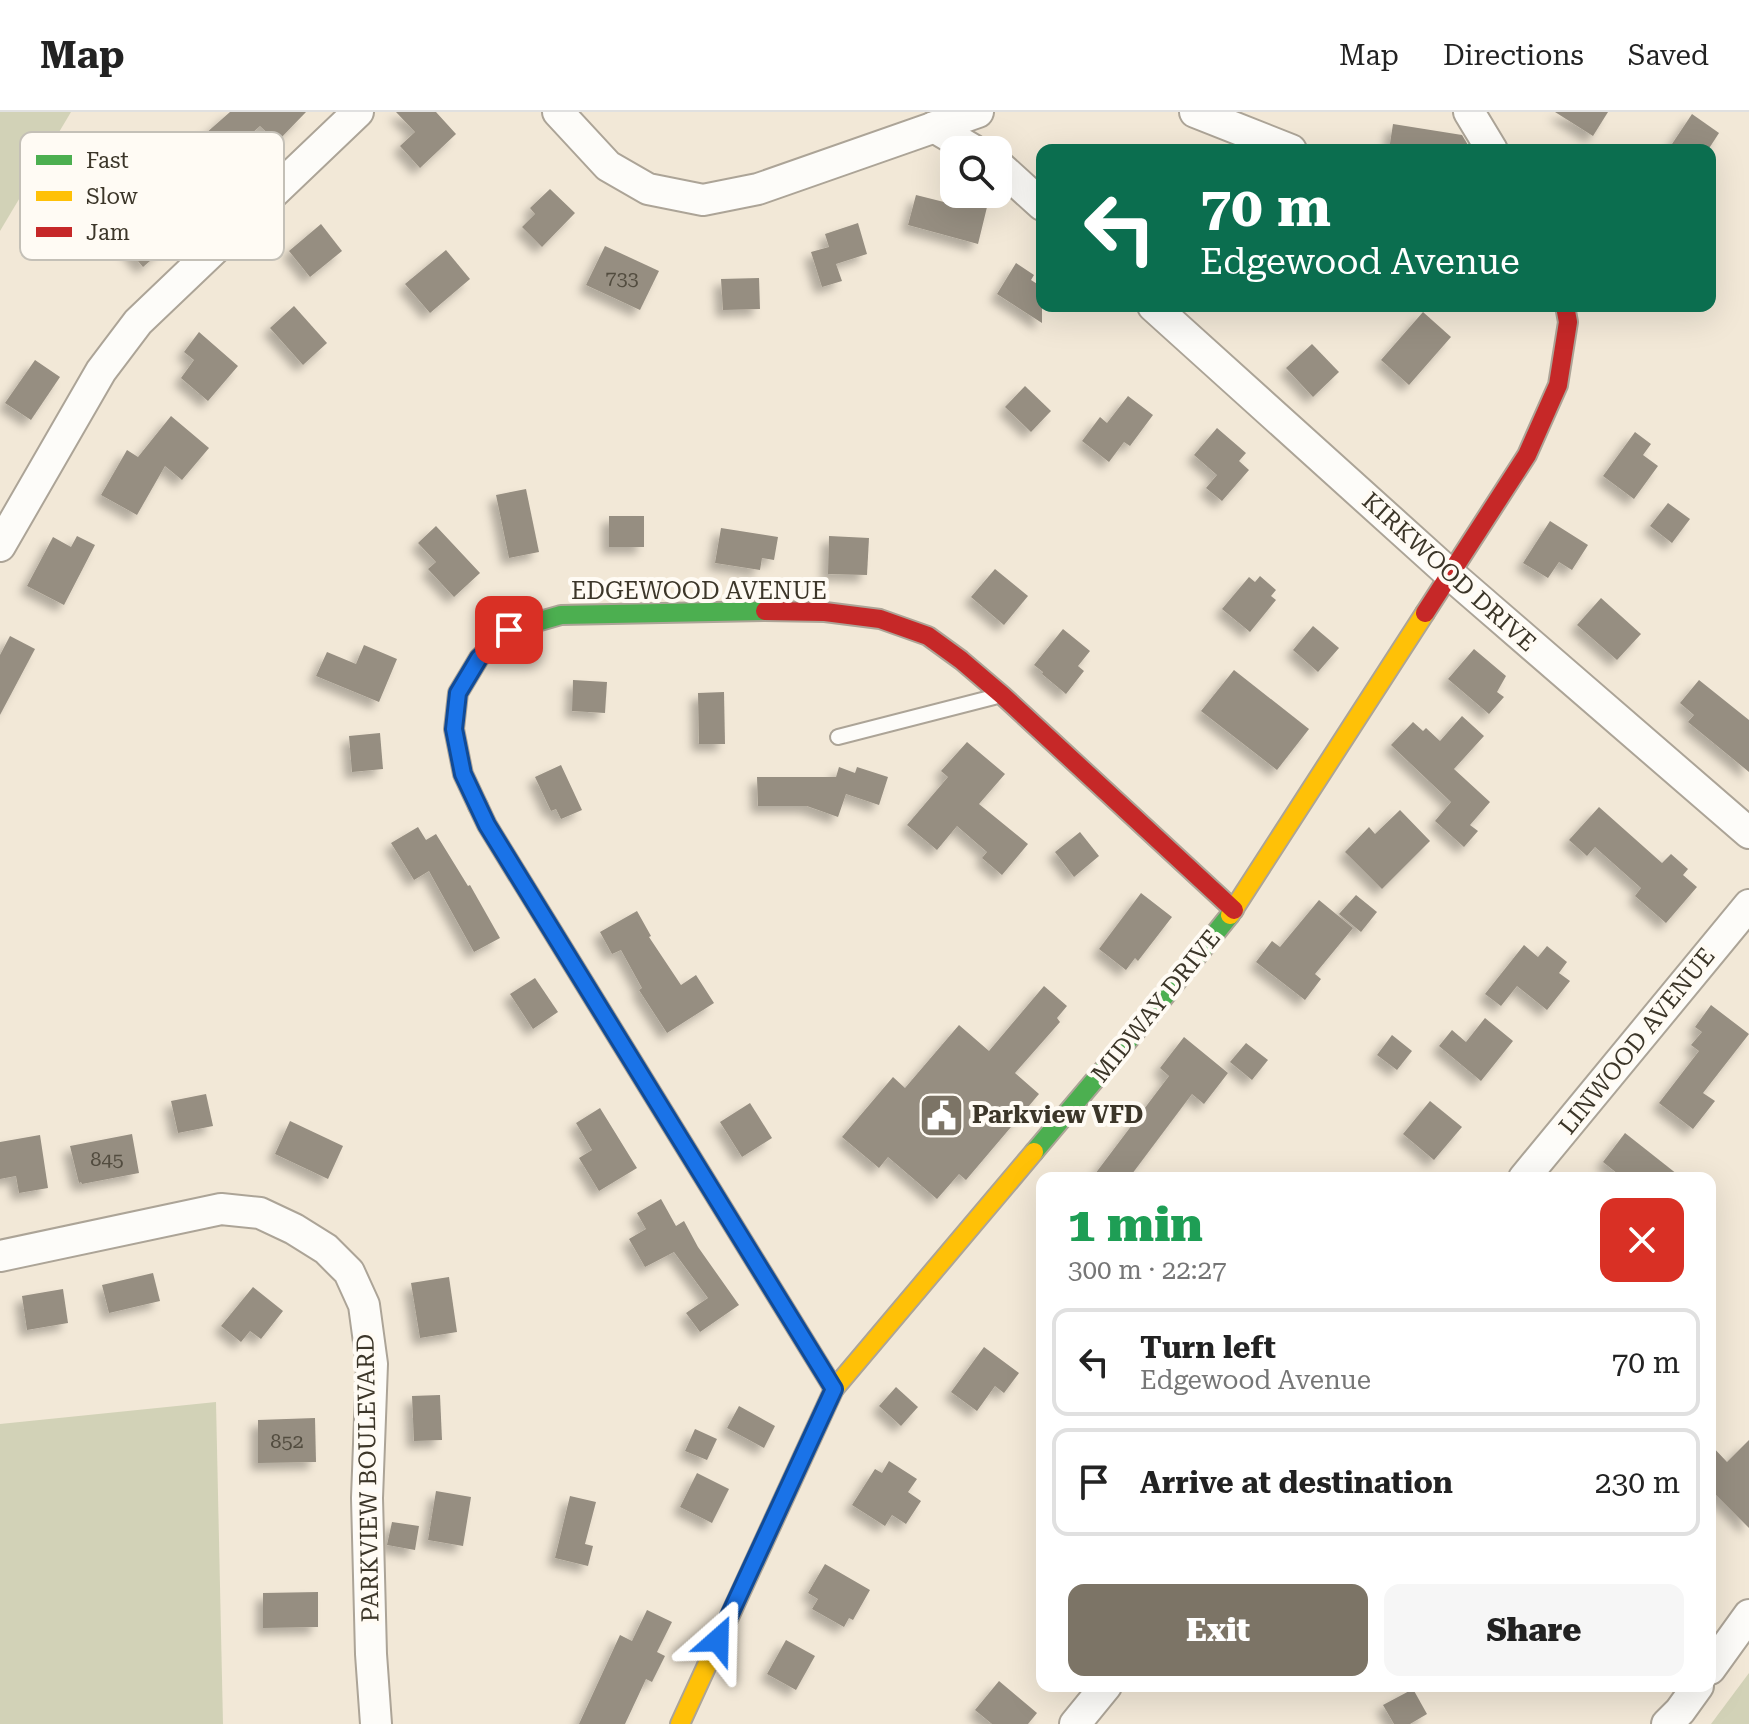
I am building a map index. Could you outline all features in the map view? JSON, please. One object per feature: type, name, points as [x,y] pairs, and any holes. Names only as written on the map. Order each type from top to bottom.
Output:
[{"type":"street","points":[[284,183],[358,112]]},
{"type":"street","points":[[558,112],[608,166],[648,189],[703,200],[758,189],[978,112]]},
{"type":"street","points":[[1195,112],[1276,144]]},
{"type":"street","points":[[1469,112],[1488,144]]},
{"type":"street","points":[[934,127],[949,136]]},
{"type":"street","points":[[1012,178],[1036,200]]},
{"type":"street","points":[[0,546],[101,371],[138,322],[203,260]]},
{"type":"street","name":"KIRKWOOD DRIVE","points":[[1160,312],[1451,575],[1749,833]]},
{"type":"street","name":"MIDWAY DRIVE","points":[[680,1724],[834,1389],[1148,1017],[1234,910],[1527,455],[1558,385],[1568,322],[1566,312]]},
{"type":"street","name":"EDGEWOOD AVENUE","points":[[834,1389],[487,825],[463,774],[454,729],[458,693],[479,658],[509,630],[561,615],[825,612],[880,619],[928,636],[961,660],[1234,910]]},
{"type":"street","name":"LINWOOD AVENUE","points":[[1529,1172],[1749,905]]},
{"type":"street","name":"PARKVIEW BOULEVARD","points":[[0,1256],[221,1209],[260,1213],[294,1229],[326,1249],[349,1272],[364,1305],[372,1364],[367,1498],[376,1724]]},
{"type":"street","points":[[1716,1661],[1749,1615]]},
{"type":"street","points":[[1075,1724],[1101,1692]]},
{"type":"street","points":[[1667,1724],[1694,1692]]},
{"type":"lane","points":[[838,737],[1002,695]]},
{"type":"green space","points":[[0,112],[71,112],[59,132],[20,132],[20,197],[0,231]]},
{"type":"green space","points":[[216,1402],[223,1724],[0,1724],[0,1424]]},
{"type":"green space","points":[[1749,1673],[1749,1724],[1711,1724]]},
{"type":"building","points":[[230,112],[306,112],[284,135],[284,132],[266,132],[260,126],[253,132],[207,132]]},
{"type":"building","points":[[396,112],[436,112],[456,134],[420,168],[400,146],[415,132]]},
{"type":"building","points":[[1555,112],[1608,112],[1593,136]]},
{"type":"building","points":[[1692,114],[1719,133],[1712,144],[1672,144]]},
{"type":"building","points":[[1393,124],[1462,135],[1467,144],[1390,144]]},
{"type":"building","points":[[550,189],[575,213],[542,247],[522,227],[535,214],[530,208]]},
{"type":"building","points":[[916,195],[940,201],[940,208],[987,208],[978,244],[908,225]]},
{"type":"building","points":[[858,223],[867,254],[836,264],[842,281],[822,287],[811,252],[829,247],[825,234]]},
{"type":"building","points":[[321,224],[342,251],[310,277],[289,251]]},
{"type":"building","points":[[605,246],[659,271],[640,310],[586,285]]},
{"type":"building","points":[[446,250],[470,279],[430,313],[405,284]]},
{"type":"building","points":[[137,260],[151,260],[143,267]]},
{"type":"building","points":[[1016,263],[1034,275],[1031,280],[1036,283],[1036,312],[1042,312],[1042,323],[997,294]]},
{"type":"building","points":[[759,278],[760,309],[723,310],[721,279]]},
{"type":"building","points":[[294,306],[327,343],[303,365],[270,328]]},
{"type":"building","points":[[1423,312],[1451,337],[1409,385],[1381,360]]},
{"type":"building","points":[[199,332],[238,366],[208,401],[181,378],[194,360],[184,352]]},
{"type":"building","points":[[1312,344],[1339,372],[1313,397],[1286,368]]},
{"type":"building","points":[[35,360],[60,377],[31,420],[5,403]]},
{"type":"building","points":[[1025,386],[1051,411],[1031,432],[1005,407]]},
{"type":"building","points":[[1128,396],[1153,415],[1130,446],[1124,442],[1109,462],[1082,441],[1100,417],[1107,423]]},
{"type":"building","points":[[171,416],[209,448],[182,480],[165,466],[137,515],[101,495],[127,450],[138,457]]},
{"type":"building","points":[[1217,428],[1246,453],[1239,461],[1249,470],[1222,501],[1206,488],[1217,475],[1194,455]]},
{"type":"building","points":[[1635,432],[1651,444],[1643,455],[1658,466],[1634,499],[1603,476]]},
{"type":"building","points":[[526,489],[539,552],[509,558],[496,495]]},
{"type":"building","points":[[1668,503],[1690,519],[1672,543],[1650,526]]},
{"type":"building","points":[[609,516],[644,516],[644,547],[609,547]]},
{"type":"building","points":[[1550,521],[1588,545],[1572,570],[1559,562],[1548,578],[1523,563]]},
{"type":"building","points":[[436,526],[480,573],[454,597],[428,569],[436,562],[418,543]]},
{"type":"building","points":[[721,528],[778,537],[774,560],[762,558],[760,570],[715,563]]},
{"type":"building","points":[[77,536],[95,545],[64,605],[27,586],[53,537],[71,547]]},
{"type":"building","points":[[829,536],[869,538],[867,575],[828,574]]},
{"type":"building","points":[[995,569],[1028,596],[1004,625],[971,597]]},
{"type":"building","points":[[1260,576],[1276,590],[1271,596],[1276,600],[1250,632],[1222,609],[1249,577],[1255,582]]},
{"type":"building","points":[[1601,598],[1641,634],[1617,660],[1577,625]]},
{"type":"building","points":[[1313,626],[1339,648],[1318,672],[1293,650]]},
{"type":"building","points":[[1063,629],[1090,651],[1078,666],[1084,671],[1066,694],[1034,665]]},
{"type":"building","points":[[10,636],[35,649],[0,715],[0,655]]},
{"type":"building","points":[[364,645],[397,659],[379,702],[316,676],[327,652],[356,664]]},
{"type":"building","points":[[1474,649],[1506,676],[1497,692],[1504,697],[1489,714],[1448,679]]},
{"type":"building","points":[[1234,670],[1309,729],[1277,770],[1201,711]]},
{"type":"building","points":[[573,680],[607,682],[605,713],[572,711]]},
{"type":"building","points":[[1699,680],[1749,720],[1749,772],[1688,722],[1694,715],[1680,703]]},
{"type":"building","points":[[724,692],[725,744],[699,744],[698,693]]},
{"type":"building","points":[[1462,716],[1484,736],[1454,769],[1490,802],[1470,825],[1478,831],[1464,847],[1435,821],[1451,802],[1391,745],[1413,722],[1423,731],[1426,728],[1440,741]]},
{"type":"building","points":[[380,733],[383,769],[352,772],[349,736]]},
{"type":"building","points":[[967,742],[1005,774],[979,804],[1028,844],[1002,875],[982,858],[987,852],[957,826],[937,850],[907,825],[948,777],[941,771]]},
{"type":"building","points":[[561,765],[582,810],[561,819],[556,809],[551,811],[535,777]]},
{"type":"building","points":[[839,767],[855,773],[857,767],[888,777],[879,805],[846,794],[838,817],[807,806],[758,806],[757,777],[836,777]]},
{"type":"building","points":[[1599,807],[1662,863],[1671,854],[1688,869],[1683,875],[1697,887],[1666,923],[1635,896],[1641,888],[1595,847],[1587,856],[1569,840]]},
{"type":"building","points":[[1400,810],[1430,841],[1382,889],[1345,852],[1369,827],[1375,834]]},
{"type":"building","points":[[418,827],[426,840],[436,834],[500,938],[474,952],[429,871],[414,880],[391,843]]},
{"type":"building","points":[[1080,832],[1099,856],[1074,877],[1055,852]]},
{"type":"building","points":[[1141,893],[1172,917],[1138,961],[1135,958],[1126,970],[1099,949]]},
{"type":"building","points":[[1356,895],[1377,912],[1361,932],[1339,914]]},
{"type":"building","points":[[1319,900],[1353,928],[1315,974],[1321,979],[1305,1000],[1256,962],[1272,941],[1280,947]]},
{"type":"building","points":[[637,911],[649,937],[681,985],[696,975],[714,1003],[667,1033],[639,990],[642,988],[621,950],[612,954],[600,932]]},
{"type":"building","points":[[1524,945],[1538,957],[1547,946],[1567,962],[1559,973],[1570,981],[1547,1010],[1517,986],[1501,1006],[1485,994]]},
{"type":"building","points":[[535,978],[558,1012],[533,1029],[510,994]]},
{"type":"building","name":"Parkview VFD","points":[[1044,986],[1067,1006],[1057,1018],[1060,1022],[1015,1073],[1039,1094],[966,1180],[959,1174],[937,1199],[888,1157],[879,1168],[842,1137],[893,1077],[905,1088],[959,1025],[989,1051]]},
{"type":"building","points":[[1711,1005],[1749,1034],[1703,1093],[1715,1101],[1693,1129],[1659,1103],[1699,1051],[1691,1045],[1702,1032],[1695,1027]]},
{"type":"building","points":[[1485,1018],[1513,1041],[1481,1081],[1439,1046],[1452,1030],[1466,1042]]},
{"type":"building","points":[[1392,1035],[1412,1051],[1397,1070],[1377,1055]]},
{"type":"building","points":[[1184,1037],[1228,1073],[1204,1104],[1192,1094],[1134,1172],[1097,1172],[1169,1076],[1160,1068]]},
{"type":"building","points":[[1246,1043],[1268,1060],[1252,1080],[1230,1062]]},
{"type":"building","points":[[206,1094],[213,1126],[178,1133],[171,1101]]},
{"type":"building","points":[[1430,1101],[1462,1127],[1434,1160],[1403,1134]]},
{"type":"building","points":[[750,1103],[772,1138],[742,1157],[720,1122]]},
{"type":"building","points":[[600,1108],[637,1168],[599,1191],[579,1158],[592,1150],[576,1123]]},
{"type":"building","points":[[290,1121],[343,1146],[328,1179],[275,1154]]},
{"type":"building","points":[[1625,1133],[1674,1172],[1616,1172],[1603,1162]]},
{"type":"building","points":[[132,1134],[139,1173],[79,1183],[70,1146]]},
{"type":"building","points":[[40,1135],[48,1188],[19,1193],[16,1176],[0,1179],[0,1142]]},
{"type":"building","points":[[661,1199],[676,1226],[684,1221],[698,1247],[739,1305],[700,1332],[686,1313],[708,1298],[674,1252],[645,1267],[629,1239],[646,1229],[637,1213]]},
{"type":"building","points":[[153,1273],[160,1301],[109,1313],[102,1285]]},
{"type":"building","points":[[449,1277],[457,1332],[420,1338],[411,1283]]},
{"type":"building","points":[[253,1287],[283,1311],[261,1339],[250,1331],[241,1342],[221,1326]]},
{"type":"building","points":[[63,1289],[68,1323],[27,1330],[22,1296]]},
{"type":"building","points":[[984,1347],[1019,1373],[1004,1393],[995,1386],[977,1411],[951,1392]]},
{"type":"building","points":[[896,1387],[918,1407],[901,1426],[879,1406]]},
{"type":"building","points":[[440,1395],[442,1440],[414,1441],[412,1396]]},
{"type":"building","points":[[739,1406],[775,1426],[764,1448],[727,1428]]},
{"type":"building","points":[[315,1418],[316,1462],[258,1463],[258,1420]]},
{"type":"building","points":[[695,1429],[717,1439],[707,1460],[685,1451]]},
{"type":"building","points":[[1749,1440],[1749,1528],[1716,1495],[1716,1450],[1727,1462]]},
{"type":"building","points":[[889,1461],[917,1479],[908,1492],[921,1501],[906,1524],[892,1515],[885,1526],[852,1505],[875,1469],[882,1473]]},
{"type":"building","points":[[697,1473],[729,1489],[712,1523],[680,1507]]},
{"type":"building","points":[[436,1491],[471,1497],[463,1546],[428,1540]]},
{"type":"building","points":[[570,1496],[596,1502],[585,1544],[593,1546],[588,1566],[555,1558]]},
{"type":"building","points":[[392,1522],[419,1526],[415,1550],[387,1545]]},
{"type":"building","points":[[825,1564],[870,1590],[853,1620],[849,1618],[844,1627],[812,1609],[818,1599],[808,1593]]},
{"type":"building","points":[[318,1592],[318,1627],[263,1628],[263,1593]]},
{"type":"building","points":[[647,1610],[672,1622],[657,1652],[665,1656],[652,1682],[646,1679],[625,1724],[579,1724],[620,1635],[632,1641]]},
{"type":"building","points":[[786,1640],[815,1656],[796,1690],[767,1674]]},
{"type":"building","points":[[999,1681],[1037,1713],[1028,1724],[992,1724],[975,1710]]},
{"type":"building","points":[[1407,1692],[1415,1692],[1427,1714],[1410,1724],[1394,1724],[1383,1705]]},
{"type":"traffic: fast","points":[[478,806],[463,774],[454,729],[458,693],[479,658],[509,630],[561,615],[765,611]]},
{"type":"traffic: fast","points":[[1034,1152],[1230,915]]},
{"type":"traffic: slow","points":[[1230,915],[1425,613]]},
{"type":"traffic: slow","points":[[478,806],[834,1389]]},
{"type":"traffic: slow","points":[[680,1724],[834,1389],[1034,1152]]},
{"type":"traffic: jam","points":[[1425,613],[1527,455],[1558,385],[1568,322],[1566,312]]},
{"type":"traffic: jam","points":[[765,611],[825,612],[880,619],[928,636],[1002,695],[1234,910]]},
{"type":"place","name":"Parkview VFD","points":[[941,1115]]},
{"type":"route","points":[[509,630],[479,658],[458,693],[454,729],[463,774],[487,825],[834,1389],[718,1640]]}]
